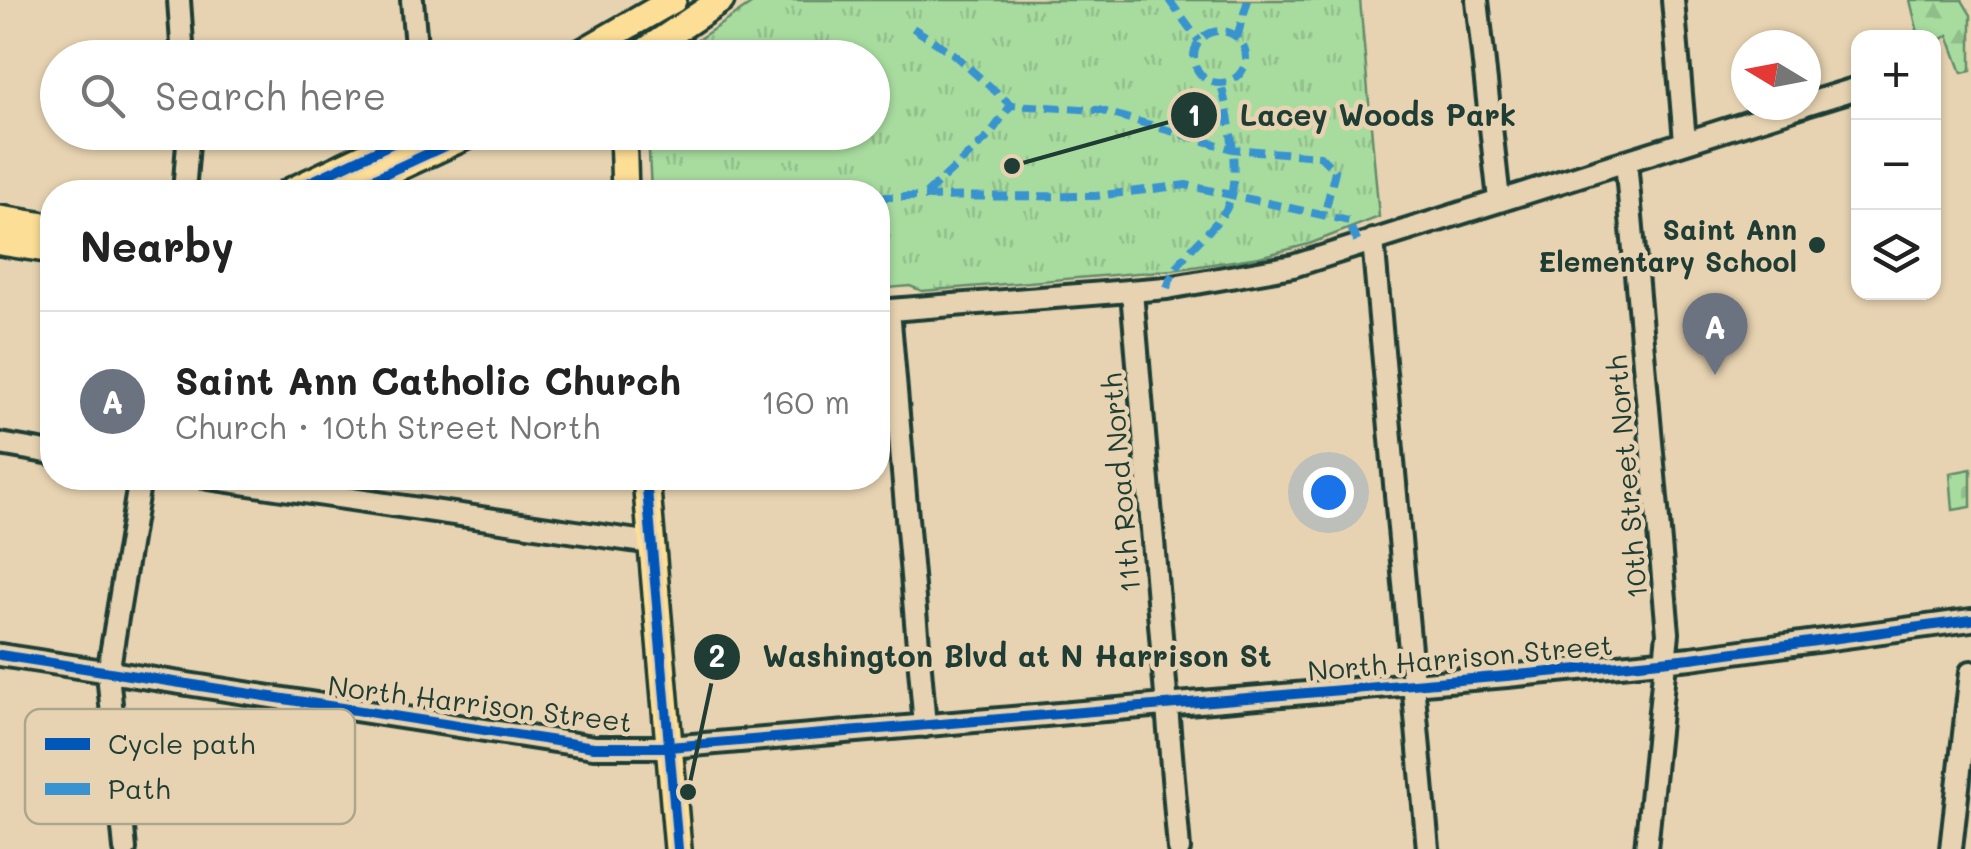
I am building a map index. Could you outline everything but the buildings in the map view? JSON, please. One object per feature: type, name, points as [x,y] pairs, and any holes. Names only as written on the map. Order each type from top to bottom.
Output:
[{"type":"main road","points":[[628,40],[635,0]]},
{"type":"main road","points":[[606,40],[673,0]]},
{"type":"main road","points":[[662,40],[721,0]]},
{"type":"main road","points":[[320,180],[396,150]]},
{"type":"main road","points":[[363,180],[408,150]]},
{"type":"main road","points":[[624,150],[625,180]]},
{"type":"main road","points":[[0,219],[40,225]]},
{"type":"main road","points":[[0,242],[40,248]]},
{"type":"main road","points":[[647,490],[678,849]]},
{"type":"street","points":[[179,0],[182,40]]},
{"type":"street","points":[[412,0],[415,40]]},
{"type":"street","points":[[1477,0],[1499,200]]},
{"type":"street","points":[[1673,0],[1685,142]]},
{"type":"street","points":[[1821,100],[1851,90]]},
{"type":"street","points":[[890,309],[1132,292],[1293,266],[1756,120]]},
{"type":"street","points":[[185,180],[188,150]]},
{"type":"street","name":"10th Street North","points":[[1626,161],[1668,632],[1646,849]]},
{"type":"street","points":[[1373,240],[1428,849]]},
{"type":"street","name":"11th Road North","points":[[1132,292],[1179,849]]},
{"type":"street","points":[[890,381],[924,726]]},
{"type":"street","points":[[0,444],[40,451]]},
{"type":"street","points":[[111,709],[108,673],[138,490]]},
{"type":"street","points":[[290,490],[651,543]]},
{"type":"street","name":"North Harrison Street","points":[[355,711],[594,747],[669,747],[1416,685],[1664,660],[1971,620]]},
{"type":"street","name":"North Harrison Street","points":[[0,656],[344,709]]},
{"type":"street","points":[[1951,849],[1971,672]]},
{"type":"street","points":[[123,824],[125,849]]},
{"type":"green space","points":[[757,0],[1360,0],[1379,217],[1309,244],[1259,257],[1173,270],[922,291],[910,286],[890,288],[890,180],[650,180],[649,150],[890,150],[890,40],[697,40]]},
{"type":"green space","points":[[1910,0],[1962,0],[1971,15],[1971,71],[1962,73],[1948,35],[1941,40],[1941,30],[1917,30]]},
{"type":"green space","points":[[1971,469],[1971,507],[1953,510],[1950,473]]},
{"type":"marked path","points":[[1169,0],[1199,41]]},
{"type":"marked path","points":[[1237,37],[1248,0]]},
{"type":"marked path","points":[[913,28],[952,53],[1011,105],[1099,110],[1232,149],[1320,156],[1335,171],[1325,212]]},
{"type":"marked path","points":[[1220,31],[1239,38],[1246,57],[1239,76],[1220,83],[1201,76],[1194,57],[1201,38],[1220,31]]},
{"type":"marked path","points":[[1167,288],[1177,267],[1223,214],[1233,187],[1233,151],[1221,84]]},
{"type":"marked path","points":[[926,194],[988,137],[1011,105]]},
{"type":"marked path","points":[[890,197],[1096,196],[1186,185],[1349,221]]},
{"type":"marked path","points":[[1351,228],[1359,245]]},
{"type":"cycle path","points":[[314,180],[378,150]]},
{"type":"cycle path","points":[[371,180],[436,150]]},
{"type":"cycle path","points":[[647,490],[678,849]]},
{"type":"cycle path","points":[[355,710],[594,747],[669,747],[1507,676],[1691,658],[1971,620]]},
{"type":"cycle path","points":[[0,655],[349,709]]},
{"type":"place","name":"Lacey Woods Park","points":[[1012,166]]},
{"type":"place","name":"Saint Ann Elementary School","points":[[1817,245]]},
{"type":"place","name":"Saint Ann Catholic Church","points":[[1715,375]]},
{"type":"place","name":"Washington Blvd at N Harrison St","points":[[688,792]]}]
